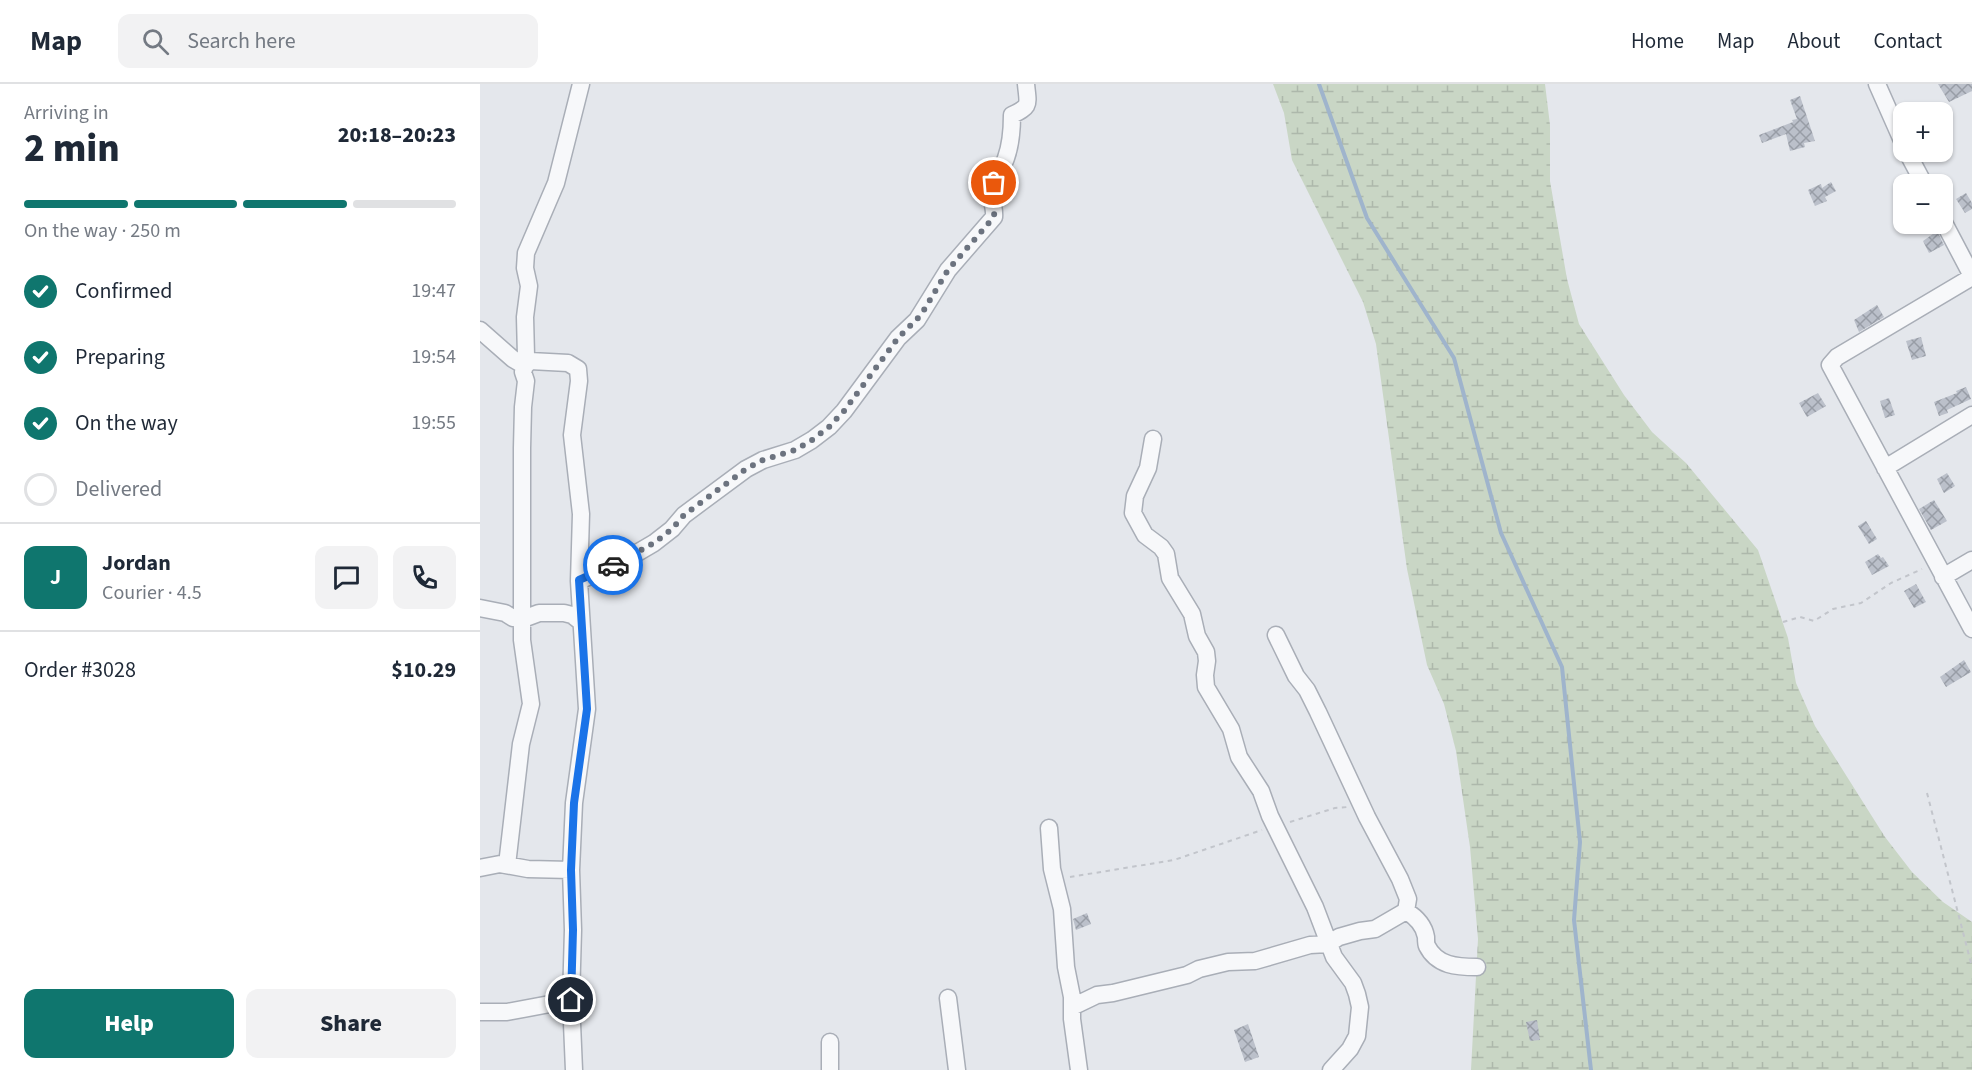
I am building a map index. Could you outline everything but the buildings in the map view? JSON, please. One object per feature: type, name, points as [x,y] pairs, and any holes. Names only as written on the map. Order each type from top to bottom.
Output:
[{"type":"street","points":[[507,866],[521,744],[531,704],[522,640],[522,448],[526,381],[523,372],[527,364],[525,317],[529,286],[525,268],[526,253],[556,183],[581,84]]},
{"type":"street","points":[[579,580],[625,560],[654,543],[672,529],[684,515],[746,469],[763,460],[795,450],[812,440],[844,411],[898,338],[921,315],[948,270],[994,217],[991,195],[1008,151],[1012,115],[1024,110],[1027,106],[1026,84]]},
{"type":"street","points":[[1877,84],[1893,120]]},
{"type":"street","points":[[1950,234],[1972,277],[1837,357],[1830,365],[1972,629]]},
{"type":"street","points":[[480,330],[513,359],[527,364],[568,363],[578,369],[579,381],[572,435],[581,514],[579,580],[587,709],[574,803],[571,870],[573,930],[571,1000],[574,1070]]},
{"type":"street","points":[[1885,468],[1972,415]]},
{"type":"street","points":[[1153,439],[1148,468],[1135,496],[1133,513],[1145,535],[1161,547],[1166,554],[1170,578],[1192,614],[1197,636],[1206,652],[1208,661],[1205,675],[1206,687],[1231,729],[1239,757],[1261,791],[1275,826],[1315,907],[1328,944],[1353,983],[1360,1007],[1357,1036],[1350,1049],[1331,1070]]},
{"type":"street","points":[[1940,572],[1972,560]]},
{"type":"street","points":[[480,608],[523,619],[539,613],[564,613],[572,615],[581,622]]},
{"type":"street","points":[[1276,635],[1296,676],[1307,690],[1361,805],[1400,879],[1408,899],[1406,912]]},
{"type":"street","points":[[1049,828],[1055,880],[1062,909],[1066,966],[1072,1007],[1071,1019],[1079,1070]]},
{"type":"street","points":[[480,868],[492,864],[528,869],[571,870]]},
{"type":"street","points":[[1072,1007],[1097,995],[1187,975],[1199,969],[1228,962],[1255,960],[1311,945],[1328,944],[1339,937],[1375,929],[1406,912]]},
{"type":"street","points":[[1406,912],[1416,916],[1425,933],[1426,945],[1439,961],[1456,967],[1477,967]]},
{"type":"street","points":[[948,998],[957,1070]]},
{"type":"street","points":[[480,1012],[507,1012],[571,1000]]},
{"type":"street","points":[[830,1042],[830,1070]]},
{"type":"path","points":[[1783,622],[1800,617],[1814,621],[1833,609],[1861,603],[1918,569],[1940,572]]},
{"type":"path","points":[[1927,793],[1972,967]]},
{"type":"path","points":[[1055,880],[1174,860],[1335,808],[1361,805]]},
{"type":"green space","points":[[1273,84],[1545,84],[1550,125],[1550,181],[1567,279],[1579,324],[1624,395],[1652,432],[1686,463],[1758,550],[1788,638],[1796,683],[1815,726],[1885,837],[1912,872],[1943,902],[1972,922],[1972,1070],[1471,1070],[1478,939],[1470,847],[1456,751],[1444,704],[1427,665],[1407,569],[1376,344],[1363,302],[1292,160],[1284,113]]},
{"type":"waterway","points":[[1319,84],[1367,218],[1454,358],[1501,533],[1562,667],[1580,842],[1574,920],[1591,1070]]},
{"type":"way so far","points":[[613,565],[663,537],[684,515],[746,469],[763,460],[795,450],[829,427],[844,411],[898,338],[921,315],[948,270],[994,217],[991,195],[994,183]]},
{"type":"route","points":[[571,1000],[573,930],[571,870],[574,803],[587,709],[579,580],[613,565]]}]
